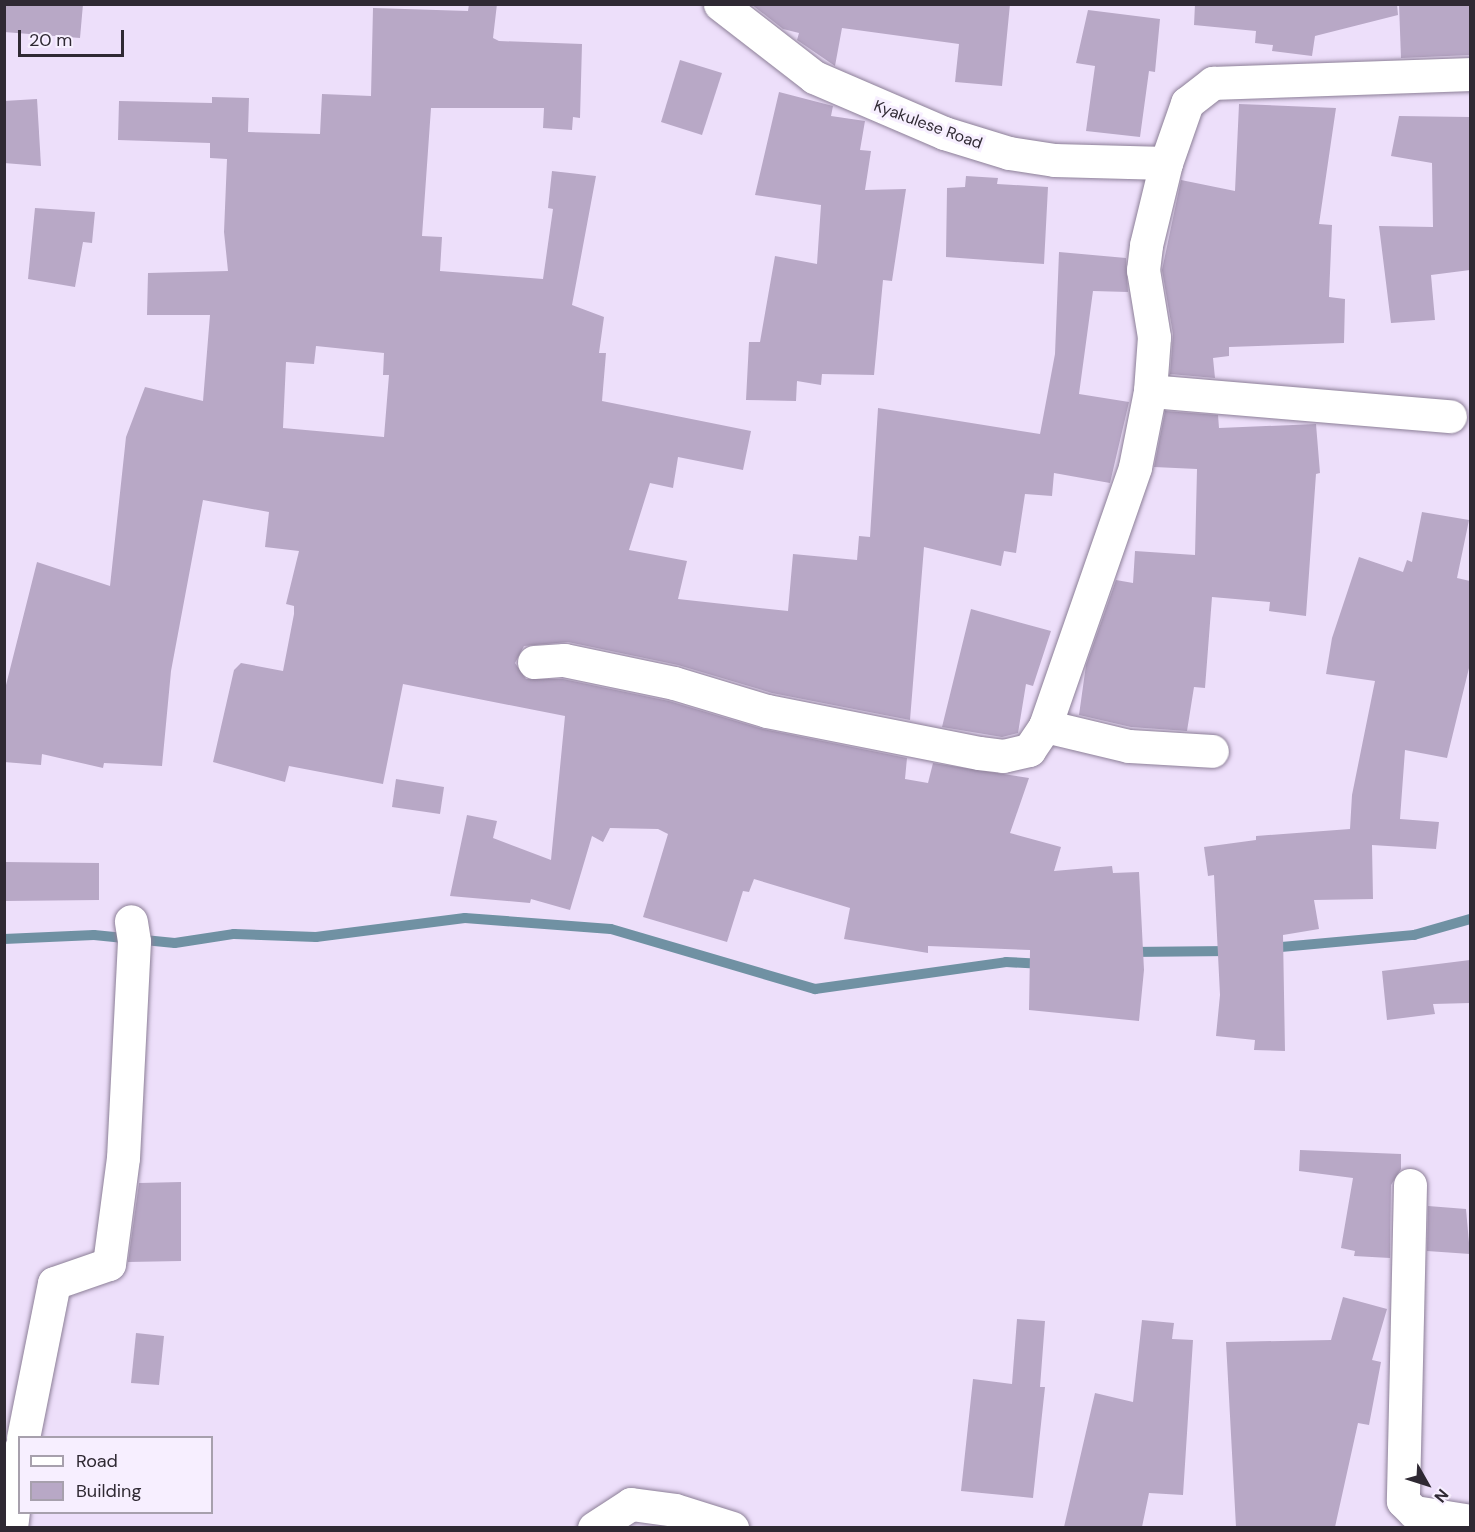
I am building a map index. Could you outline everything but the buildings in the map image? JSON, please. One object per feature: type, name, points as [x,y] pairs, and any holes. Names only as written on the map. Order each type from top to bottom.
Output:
[{"type":"street","name":"Kyakulese Road","points":[[720,4],[814,77],[944,133],[1009,153],[1054,160],[1166,163]]},
{"type":"street","points":[[534,662],[564,660],[674,683],[767,711],[1003,756],[1029,750],[1045,726],[1135,467],[1150,391],[1154,337],[1143,270],[1166,163],[1187,103],[1213,82],[1470,74]]},
{"type":"street","points":[[1150,391],[1450,416]]},
{"type":"street","points":[[1045,726],[1130,746],[1212,751]]},
{"type":"street","points":[[23,1436],[54,1283],[109,1264],[123,1158],[131,921]]},
{"type":"street","points":[[1410,1185],[1403,1501],[1414,1512],[1470,1521]]},
{"type":"street","points":[[11,1527],[18,1467]]},
{"type":"street","points":[[594,1527],[631,1504],[675,1510],[732,1527]]},
{"type":"waterway","points":[[4,939],[94,935],[175,943],[234,934],[316,937],[465,918],[611,929],[815,989],[1006,962],[1044,964]]},
{"type":"waterway","points":[[1270,948],[1414,935],[1470,919]]},
{"type":"waterway","points":[[1129,952],[1230,951]]}]
